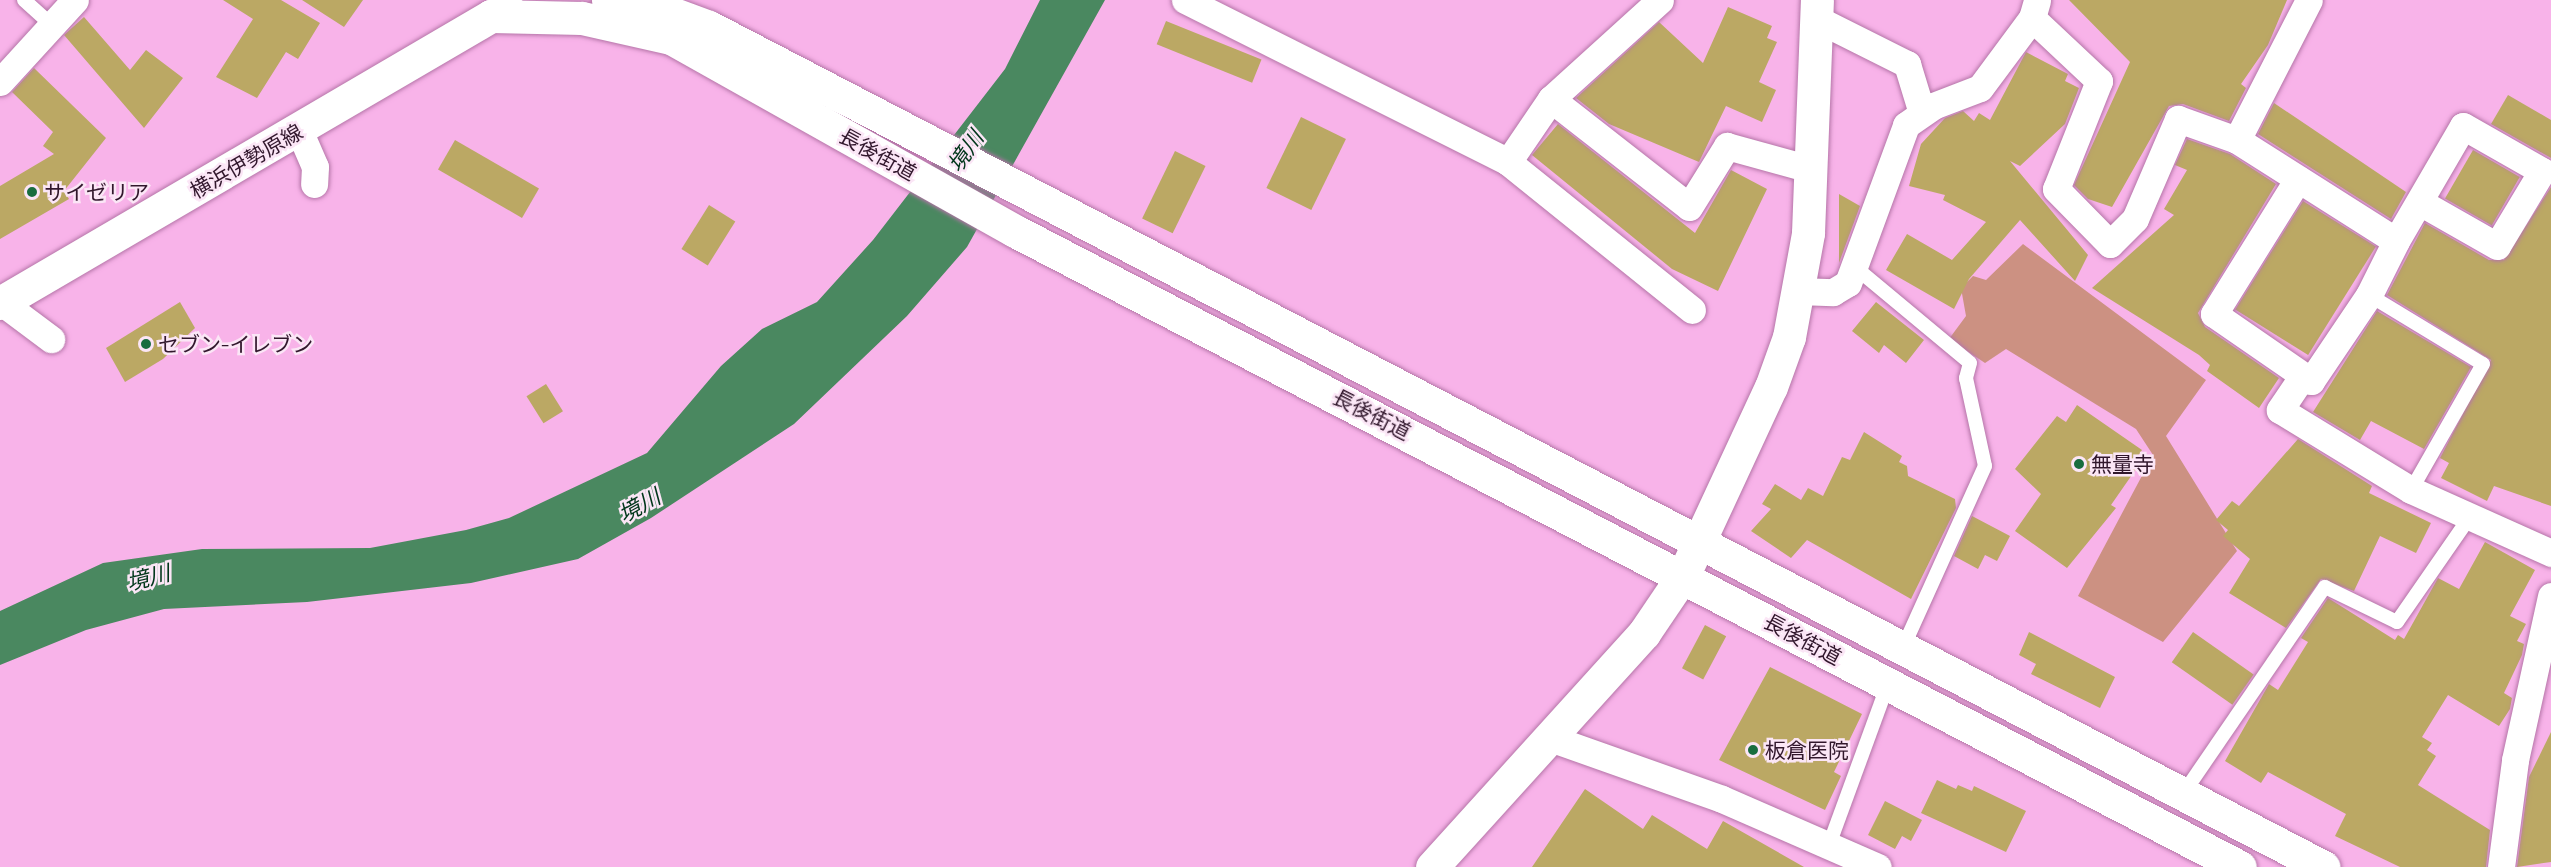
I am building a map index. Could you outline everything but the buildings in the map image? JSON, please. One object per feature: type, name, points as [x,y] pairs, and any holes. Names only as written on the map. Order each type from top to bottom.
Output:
[{"type":"main road","points":[[486,8],[571,0]]},
{"type":"main road","name":"長後街道","points":[[608,0],[663,10],[709,27],[1033,192],[1697,543],[2323,867]]},
{"type":"main road","name":"横浜伊勢原線","points":[[1,302],[299,130],[486,8]]},
{"type":"main road","name":"長後街道","points":[[486,8],[582,18],[670,38],[998,220],[1684,574],[1888,684],[2240,867]]},
{"type":"main road","points":[[1432,867],[1644,633],[1684,574],[1772,387],[1798,291],[1810,169],[1817,10]]},
{"type":"street","points":[[0,82],[75,0]]},
{"type":"street","points":[[1185,0],[1508,162],[1692,310]]},
{"type":"street","points":[[1508,162],[1551,99],[1660,0]]},
{"type":"street","points":[[2237,140],[2309,0]]},
{"type":"street","points":[[1798,291],[1833,292],[1848,283],[1856,267],[1906,125],[1922,113],[1980,88],[2035,9],[2099,81],[2056,189],[2110,244],[2135,219],[2178,119],[2237,140],[2396,241]]},
{"type":"street","points":[[1817,10],[1907,64],[1922,113]]},
{"type":"street","points":[[1551,99],[1689,207],[1727,146],[1810,169]]},
{"type":"street","points":[[2298,179],[2214,314],[2302,377],[2311,381],[2369,295],[2396,241],[2463,126],[2542,171],[2497,246],[2420,202]]},
{"type":"street","points":[[299,130],[315,167],[314,184]]},
{"type":"street","points":[[1,302],[51,339]]},
{"type":"street","points":[[2302,377],[2280,410],[2411,489],[2469,518],[2551,553]]},
{"type":"street","points":[[2501,867],[2515,760],[2551,596]]},
{"type":"street","points":[[1550,738],[1722,799],[1878,867]]},
{"type":"lane","points":[[24,0],[52,25]]},
{"type":"lane","points":[[1856,267],[1970,363],[1966,378],[1985,466],[1902,650]]},
{"type":"lane","points":[[2369,295],[2483,364],[2411,489]]},
{"type":"lane","points":[[2182,795],[2325,587],[2397,622],[2469,518]]},
{"type":"lane","points":[[1829,844],[1888,684]]},
{"type":"shaded area","points":[[2023,244],[2206,380],[2166,436],[2237,551],[2163,642],[2078,596],[2153,455],[2136,429],[2006,349],[1985,363],[1949,339],[1966,316],[1961,288],[1973,276],[1986,280]]},
{"type":"water","name":"境川","points":[[1040,0],[1105,0],[967,247],[907,316],[794,424],[651,518],[578,559],[471,583],[307,602],[164,609],[86,630],[0,665],[0,611],[103,563],[202,549],[370,548],[466,530],[509,518],[647,453],[721,366],[762,329],[817,302],[873,240],[1005,69]]},
{"type":"place","name":"サイゼリア","points":[[32,192]]},
{"type":"place","name":"セブン-イレブン","points":[[146,344]]},
{"type":"place","name":"無量寺","points":[[2079,464]]},
{"type":"place","name":"板倉医院","points":[[1753,750]]}]
